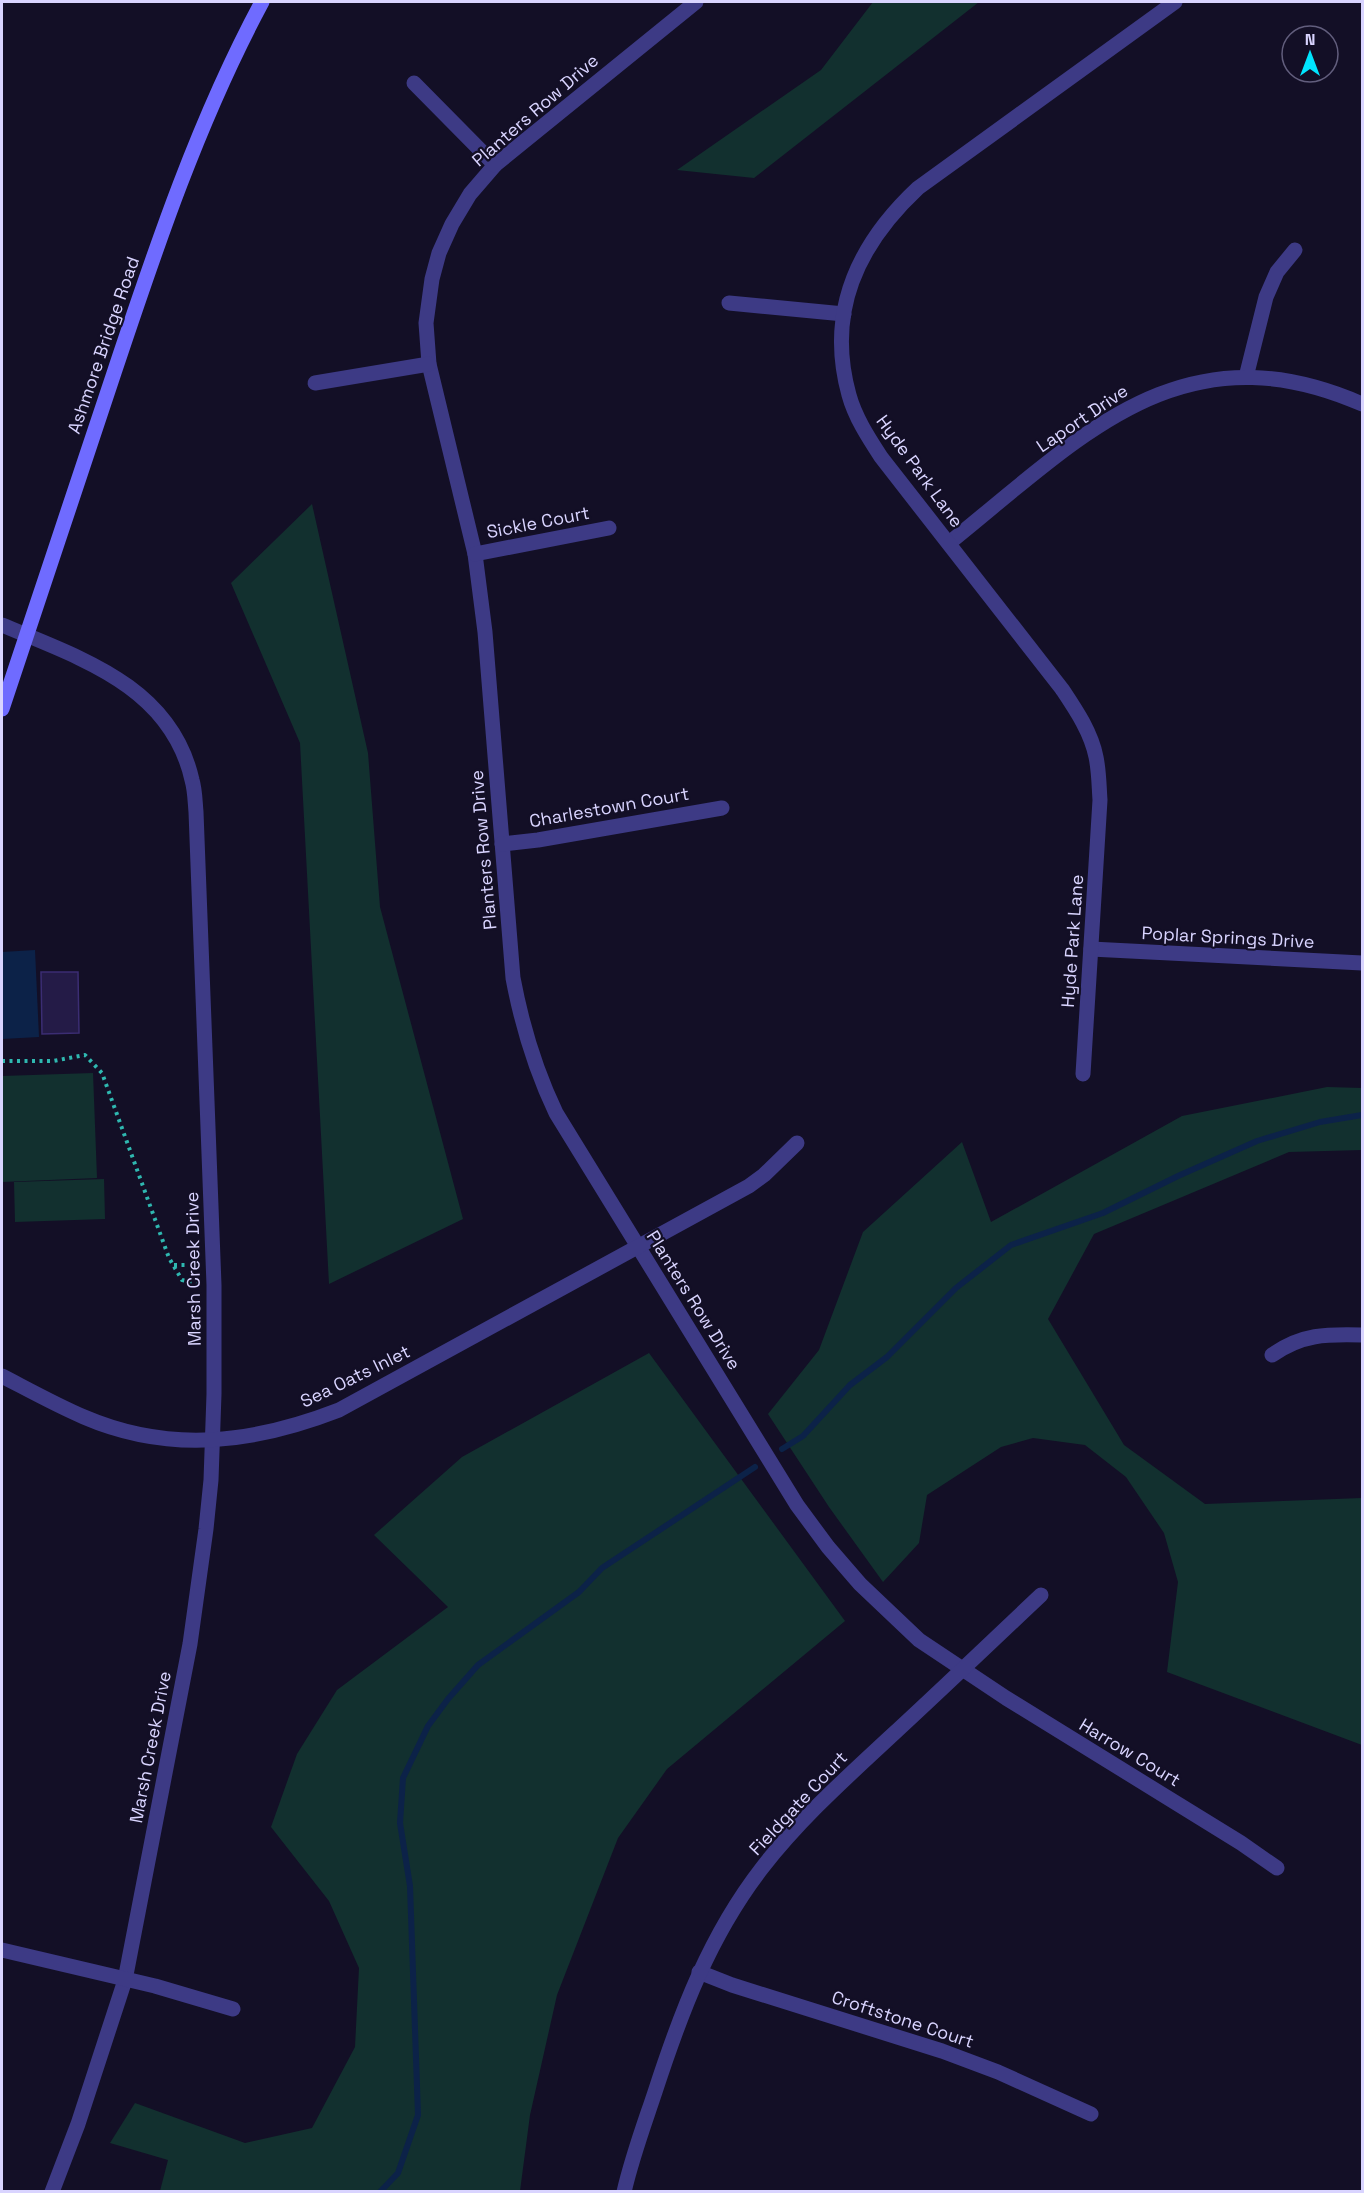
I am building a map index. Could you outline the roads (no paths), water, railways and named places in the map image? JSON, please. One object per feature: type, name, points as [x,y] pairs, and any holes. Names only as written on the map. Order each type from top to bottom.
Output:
[{"type":"main road","name":"Ashmore Bridge Road","points":[[2,710],[137,303],[180,185],[219,88],[262,2]]},
{"type":"street","name":"Planters Row Drive","points":[[696,2],[495,165],[470,194],[452,224],[439,253],[432,279],[427,310],[429,363],[475,554],[485,632],[513,978],[531,1056],[556,1113],[797,1505],[828,1547],[860,1584],[919,1640],[962,1669]]},
{"type":"street","name":"Hyde Park Lane","points":[[1083,1074],[1100,800],[1097,758],[1093,744],[1080,716],[1062,689],[880,456],[862,428],[849,396],[842,363],[841,331],[846,298],[857,267],[874,237],[894,210],[918,188],[1175,2]]},
{"type":"street","points":[[414,83],[495,165]]},
{"type":"street","points":[[1246,376],[1266,297],[1277,272],[1295,250]]},
{"type":"street","points":[[729,303],[844,314]]},
{"type":"street","points":[[315,383],[429,363]]},
{"type":"street","name":"Laport Drive","points":[[949,543],[1054,458],[1117,414],[1155,394],[1197,381],[1246,376],[1303,383],[1362,404]]},
{"type":"street","name":"Sickle Court","points":[[475,554],[609,528]]},
{"type":"street","name":"Marsh Creek Drive","points":[[2,626],[98,666],[142,696],[159,714],[175,737],[192,780],[196,812],[214,1286],[213,1441],[206,1529],[190,1644],[125,1980],[78,2124],[52,2192]]},
{"type":"street","name":"Charlestown Court","points":[[502,844],[538,840],[722,808]]},
{"type":"street","name":"Poplar Springs Drive","points":[[1091,949],[1362,963]]},
{"type":"street","name":"Sea Oats Inlet","points":[[2,1376],[86,1418],[121,1430],[168,1438],[213,1441],[261,1435],[302,1424],[339,1410],[749,1186],[765,1175],[797,1143]]},
{"type":"street","points":[[1272,1355],[1299,1339],[1319,1335],[1362,1335]]},
{"type":"street","name":"Fieldgate Court","points":[[624,2192],[662,2069],[699,1971],[733,1911],[761,1869],[785,1840],[844,1780],[1041,1595]]},
{"type":"street","name":"Harrow Court","points":[[962,1669],[1242,1843],[1276,1868]]},
{"type":"street","points":[[2,1950],[155,1986],[232,2009]]},
{"type":"street","name":"Croftstone Court","points":[[699,1971],[732,1985],[942,2050],[998,2072],[1091,2114]]},
{"type":"water","points":[[35,950],[39,1037],[2,1039],[2,952]]},
{"type":"waterway","points":[[782,1449],[803,1436],[850,1385],[887,1357],[956,1288],[1011,1245],[1103,1213],[1257,1141],[1320,1122],[1362,1115]]},
{"type":"waterway","points":[[380,2192],[398,2173],[418,2115],[410,1886],[400,1823],[403,1778],[428,1726],[478,1665],[579,1592],[602,1568],[755,1467]]}]
